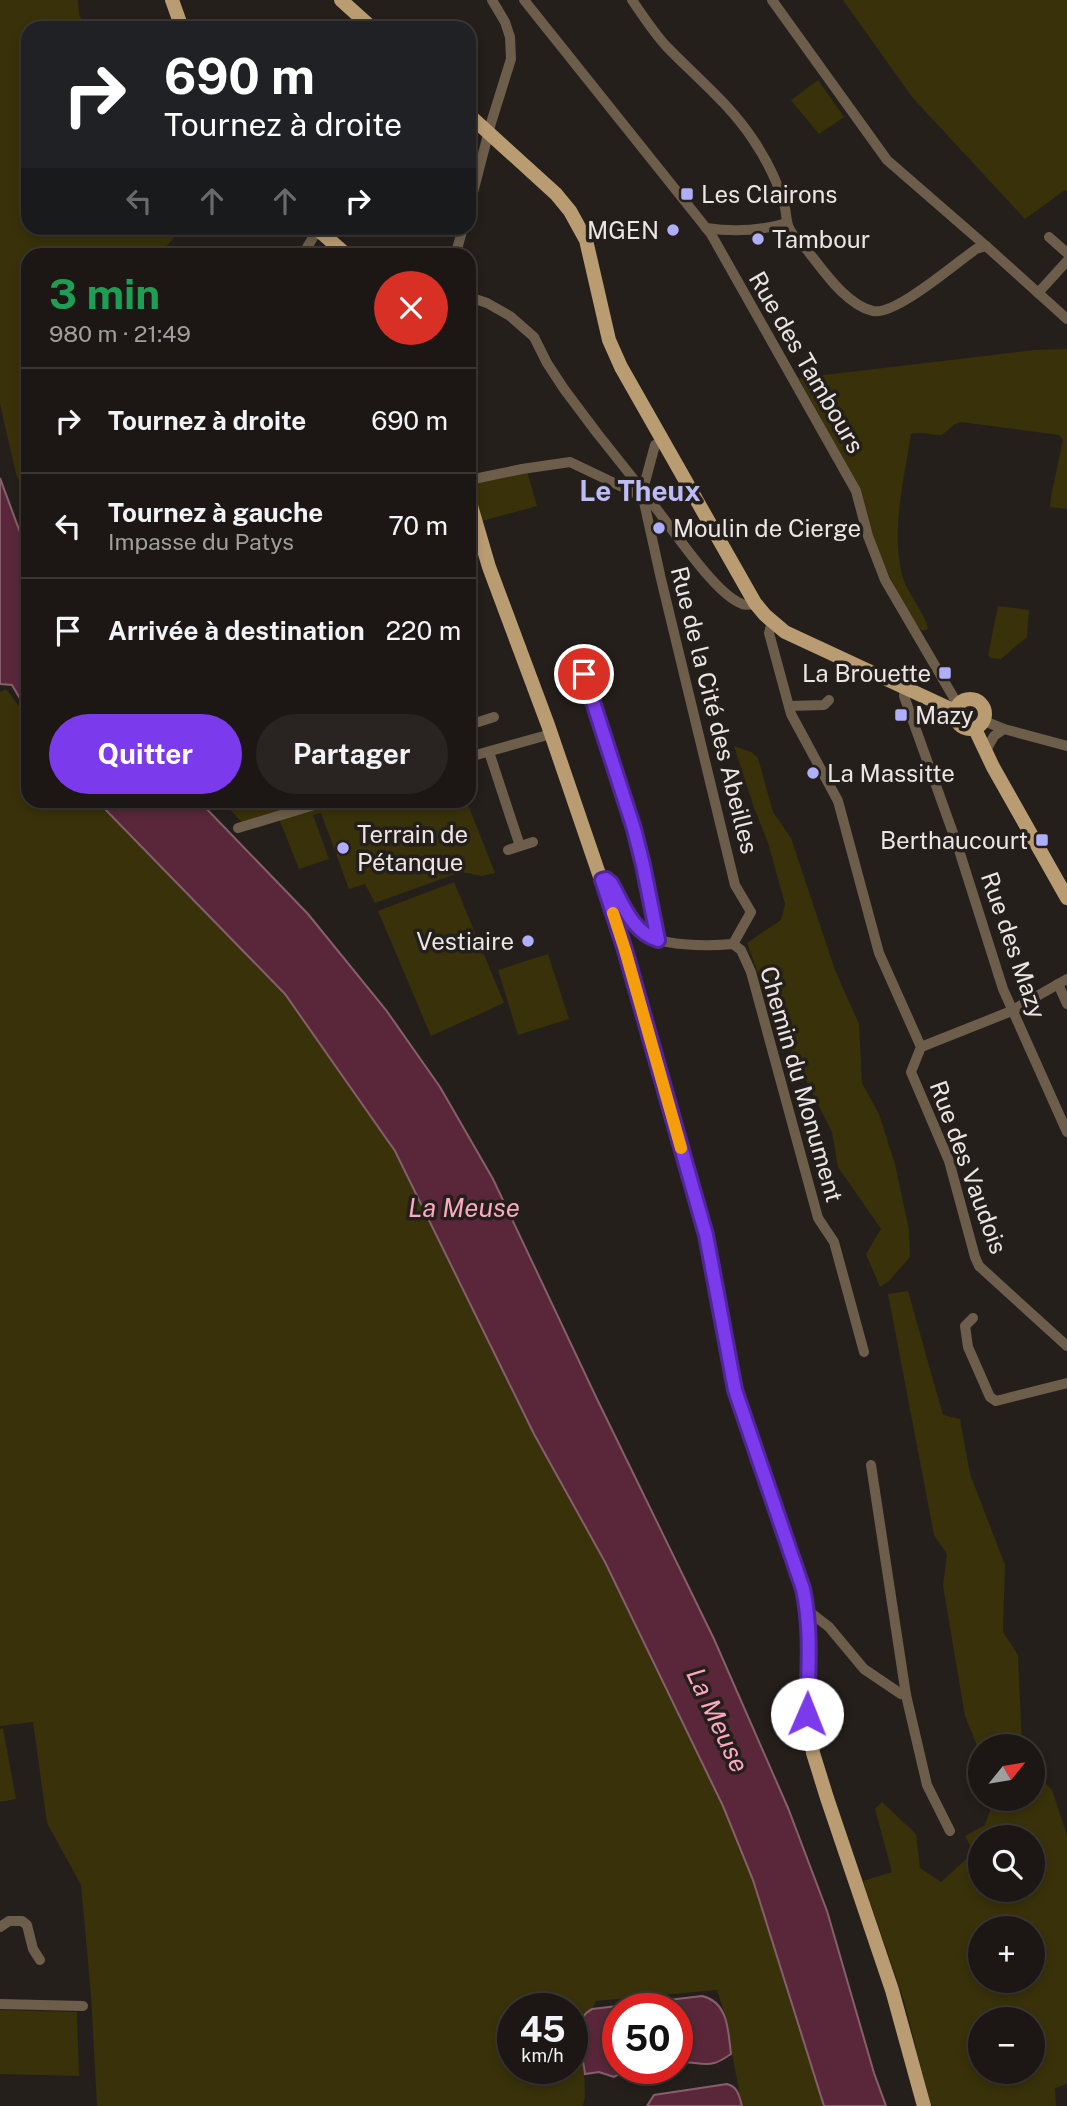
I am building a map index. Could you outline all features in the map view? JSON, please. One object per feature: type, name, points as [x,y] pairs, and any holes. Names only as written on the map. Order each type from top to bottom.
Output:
[{"type":"main road","points":[[172,0],[180,21]]},
{"type":"main road","points":[[341,0],[364,21]]},
{"type":"main road","points":[[476,122],[556,194],[570,211],[586,240],[610,341],[627,380],[755,603],[785,632],[905,689],[957,708]]},
{"type":"main road","points":[[325,235],[339,248]]},
{"type":"main road","points":[[476,523],[489,567],[551,734],[625,950],[706,1235],[735,1390],[803,1589],[807,1609],[807,1714],[813,1753],[892,1990],[924,2106]]},
{"type":"main road","points":[[979,725],[964,729],[960,726],[955,717],[957,708],[971,699],[979,703],[985,711],[979,725],[985,752],[1067,898]]},
{"type":"street","points":[[476,182],[511,59],[510,37],[492,0]]},
{"type":"street","name":"Rue des Tambours","points":[[524,0],[718,246],[856,491],[885,580],[957,708]]},
{"type":"street","points":[[632,0],[664,44],[724,101],[745,128],[769,169],[784,205],[791,232],[844,293],[860,306],[874,311],[885,311],[902,303],[981,247]]},
{"type":"street","points":[[772,0],[887,160],[981,247],[1067,318]]},
{"type":"street","points":[[706,228],[767,229],[787,223]]},
{"type":"street","points":[[718,246],[733,230]]},
{"type":"street","points":[[1049,237],[1067,253]]},
{"type":"street","points":[[1038,293],[1067,261]]},
{"type":"street","points":[[476,299],[510,316],[534,337],[564,389],[719,589],[739,603],[748,606],[755,603]]},
{"type":"street","name":"Rue de la Cité des Abeilles","points":[[662,440],[655,445],[642,493],[735,885],[750,907],[751,912],[733,944]]},
{"type":"street","points":[[476,479],[570,462],[642,493]]},
{"type":"street","points":[[772,621],[769,633],[789,706],[838,801],[879,953],[921,1047],[1012,1010],[1063,981],[1067,1004]]},
{"type":"street","points":[[584,674],[634,829],[658,940]]},
{"type":"street","name":"Rue des Mazy","points":[[905,689],[904,696],[917,736],[958,848],[1003,989],[1067,1132]]},
{"type":"street","points":[[789,706],[824,705],[829,700]]},
{"type":"street","points":[[476,723],[494,717]]},
{"type":"street","points":[[979,725],[1067,745]]},
{"type":"street","points":[[985,752],[995,736],[1004,729]]},
{"type":"street","points":[[476,755],[551,734]]},
{"type":"street","points":[[489,752],[520,846]]},
{"type":"street","points":[[238,828],[304,808]]},
{"type":"street","points":[[508,850],[533,842]]},
{"type":"street","points":[[602,880],[606,879],[611,883],[642,933],[658,940]]},
{"type":"street","name":"Chemin du Monument","points":[[658,940],[715,946],[733,944],[740,950],[751,972],[818,1217],[834,1242],[864,1352]]},
{"type":"street","name":"Rue des Vaudois","points":[[921,1047],[911,1072],[949,1161],[979,1266],[1067,1346]]},
{"type":"street","points":[[973,1318],[965,1326],[965,1338],[990,1397],[996,1401],[1067,1383]]},
{"type":"street","points":[[872,1465],[906,1695],[928,1785],[950,1831]]},
{"type":"street","points":[[807,1609],[829,1626],[864,1669],[906,1695]]},
{"type":"street","points":[[0,1927],[9,1921],[22,1921],[27,1925],[33,1949],[40,1960]]},
{"type":"street","points":[[0,2004],[83,2006]]},
{"type":"shaded area","points":[[0,0],[78,0],[82,21],[21,21],[21,235],[176,235],[165,248],[21,248],[21,485],[16,474],[0,404]]},
{"type":"shaded area","points":[[843,0],[1067,0],[1067,191],[1025,219],[912,97]]},
{"type":"shaded area","points":[[818,80],[844,117],[819,134],[791,100]]},
{"type":"shaded area","points":[[1067,349],[1067,509],[1050,507],[1063,440],[1059,435],[961,422],[942,435],[911,434],[898,523],[899,558],[908,589],[927,623],[928,629],[923,631],[917,627],[899,596],[881,558],[845,463],[799,378],[1034,350]]},
{"type":"shaded area","points":[[527,471],[537,506],[482,521],[476,499],[476,483]]},
{"type":"shaded area","points":[[998,606],[1029,610],[1027,637],[1001,659],[990,658],[988,655]]},
{"type":"shaded area","points":[[6,689],[21,709],[21,808],[104,808],[285,994],[395,1151],[534,1434],[605,1562],[723,1806],[753,1880],[824,2106],[742,2106],[724,2012],[717,1990],[684,1993],[602,1993],[602,2000],[596,2001],[588,2011],[588,1993],[497,1993],[497,2084],[585,2084],[583,2106],[97,2106],[81,1885],[47,1823],[33,1722],[0,1726],[0,692]]},
{"type":"shaded area","points":[[734,746],[751,752],[758,758],[773,812],[791,838],[835,970],[859,1024],[862,1083],[879,1114],[895,1164],[909,1230],[910,1257],[889,1281],[880,1287],[866,1254],[881,1229],[838,1167],[832,1132],[774,1017],[747,943],[781,920],[785,904],[768,843]]},
{"type":"shaded area","points":[[228,808],[469,808],[495,873],[482,876],[461,872],[375,903],[365,884],[349,889],[321,813],[313,815],[329,859],[299,869],[278,816],[245,826]]},
{"type":"shaded area","points":[[454,882],[504,1003],[431,1036],[378,911]]},
{"type":"shaded area","points":[[548,954],[569,1019],[518,1035],[498,970]]},
{"type":"shaded area","points":[[908,1291],[943,1415],[960,1419],[970,1474],[1005,1565],[1003,1632],[1018,1655],[1021,1734],[972,1734],[965,1716],[943,1586],[947,1554],[934,1535],[888,1294]]},
{"type":"shaded area","points":[[3,1728],[16,1799],[0,1802],[0,1729]]},
{"type":"shaded area","points":[[1045,1783],[1052,1790],[1067,1835],[1067,2084],[1055,2088],[1056,2106],[931,2106],[904,2001],[863,1881],[892,1872],[875,1809],[882,1802],[916,1834],[920,1868],[941,1882],[968,1857],[968,1902],[1045,1902],[1045,1825],[985,1825],[990,1811],[1045,1811]]},
{"type":"shaded area","points":[[0,2010],[77,2012],[79,2076],[0,2074]]},
{"type":"water","points":[[0,478],[21,535],[21,700],[12,685],[0,684]]},
{"type":"water","name":"La Meuse","points":[[104,808],[206,808],[308,914],[386,1010],[440,1087],[493,1179],[714,1639],[788,1808],[827,1911],[886,2106],[824,2106],[753,1880],[723,1806],[605,1562],[534,1434],[395,1151],[285,994]]},
{"type":"water","points":[[693,1997],[711,1999],[726,2019],[731,2054],[718,2062],[693,2063]]},
{"type":"water","points":[[602,2008],[602,2073],[588,2074],[588,2012]]},
{"type":"water","points":[[727,2084],[736,2089],[742,2106],[647,2106],[654,2095]]},
{"type":"slow traffic","points":[[613,913],[681,1148]]},
{"type":"place","name":"Les Clairons","points":[[687,194]]},
{"type":"place","name":"MGEN","points":[[673,230]]},
{"type":"place","name":"Tambour","points":[[758,239]]},
{"type":"place","name":"Moulin de Cierge","points":[[659,528]]},
{"type":"place","name":"La Brouette","points":[[945,673]]},
{"type":"place","name":"Mazy","points":[[901,715]]},
{"type":"place","name":"La Massitte","points":[[813,773]]},
{"type":"place","name":"Berthaucourt","points":[[1042,840]]},
{"type":"place","name":"Terrain de Pétanque","points":[[343,848]]},
{"type":"place","name":"Vestiaire","points":[[528,941]]},
{"type":"district","name":"Le Theux","points":[[640,490]]},
{"type":"route","points":[[584,674],[634,829],[658,940],[642,933],[611,883],[606,879],[602,880],[625,950],[706,1235],[735,1390],[803,1589],[808,1630],[807,1714]]}]
